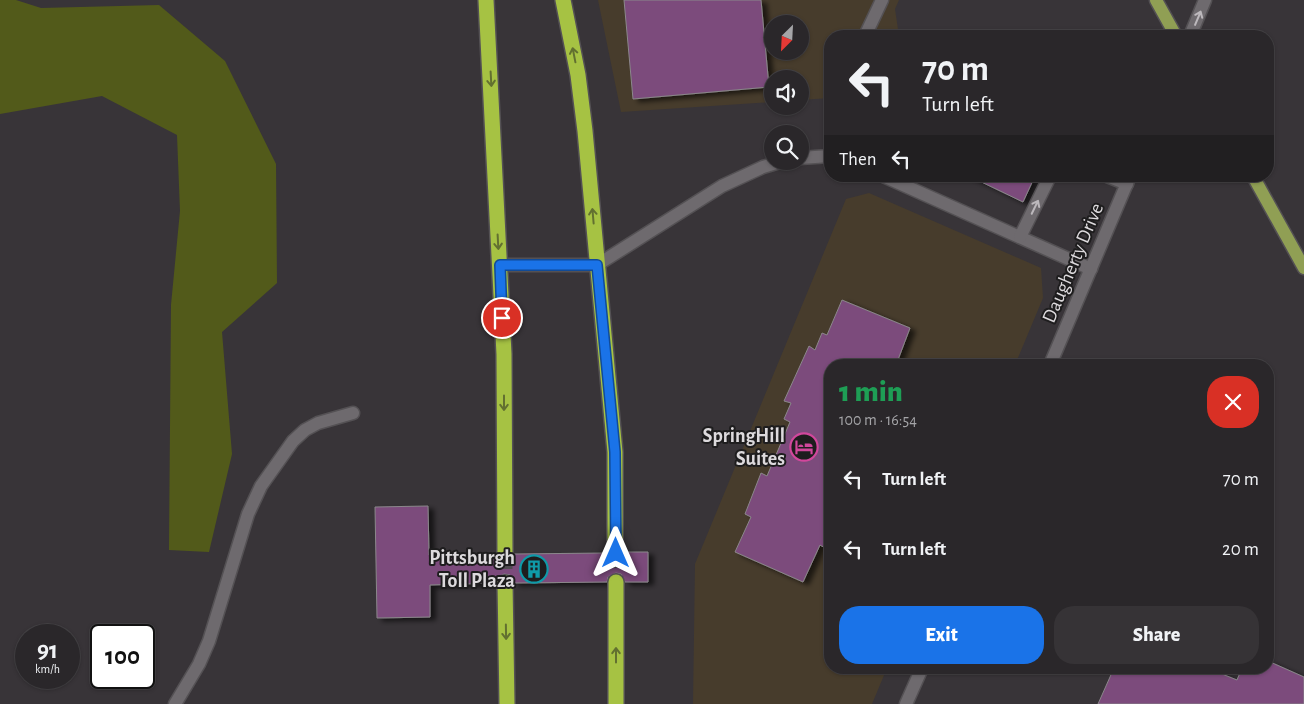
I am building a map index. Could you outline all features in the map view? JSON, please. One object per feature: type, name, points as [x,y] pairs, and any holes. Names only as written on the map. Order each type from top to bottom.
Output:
[{"type":"highway","points":[[486,0],[504,354],[505,554]]},
{"type":"highway","points":[[563,0],[578,74],[585,131],[615,452],[616,553]]},
{"type":"highway","points":[[616,582],[616,704]]},
{"type":"highway","points":[[505,583],[507,704]]},
{"type":"main road","points":[[1156,0],[1173,30]]},
{"type":"main road","points":[[1256,182],[1304,268]]},
{"type":"street","points":[[868,30],[882,0]]},
{"type":"street","points":[[1192,30],[1205,0]]},
{"type":"street","points":[[809,157],[824,156]]},
{"type":"street","points":[[500,265],[597,265],[722,186],[764,166]]},
{"type":"street","points":[[896,182],[1091,269]]},
{"type":"street","points":[[1020,237],[1047,182]]},
{"type":"street","name":"Daugherty Drive","points":[[1053,359],[1128,182]]},
{"type":"street","points":[[175,704],[199,664],[209,641],[248,514],[261,486],[283,454],[305,430],[318,423],[353,413]]},
{"type":"street","points":[[906,704],[919,674]]},
{"type":"shaded area","points":[[598,0],[899,0],[895,9],[898,30],[824,30],[824,98],[809,99],[809,70],[764,70],[764,103],[621,112]]},
{"type":"shaded area","points":[[869,193],[1041,268],[1043,298],[1018,359],[824,359],[824,674],[884,674],[872,704],[693,704],[695,564],[846,199]]},
{"type":"green space","points":[[0,0],[16,0],[41,8],[159,5],[225,61],[276,164],[277,283],[222,332],[232,454],[209,552],[169,550],[171,305],[180,211],[177,135],[102,96],[0,114]]},
{"type":"building","points":[[624,0],[761,0],[764,60],[767,60],[767,70],[764,70],[764,87],[633,99]]},
{"type":"building","points":[[981,182],[1032,182],[1023,202]]},
{"type":"building","name":"SpringHill Suites","points":[[842,300],[910,328],[898,359],[824,359],[824,547],[820,545],[803,582],[735,552],[751,517],[745,514],[761,473],[767,476],[790,422],[784,419],[791,403],[784,401],[809,346],[815,350],[822,333],[827,335]]},
{"type":"building","points":[[428,506],[429,555],[496,554],[500,562],[506,563],[513,559],[514,554],[606,553],[610,561],[615,562],[623,558],[624,552],[648,552],[648,582],[625,582],[621,574],[616,573],[608,577],[607,582],[514,583],[510,575],[504,574],[497,578],[496,583],[430,585],[430,617],[377,618],[375,507]]},
{"type":"building","points":[[1274,664],[1304,677],[1304,704],[1098,704],[1111,674],[1222,674],[1237,680],[1240,674],[1274,674]]},
{"type":"tunnel","points":[[615,553],[616,582]]},
{"type":"tunnel","points":[[505,554],[505,583]]},
{"type":"place","name":"SpringHill Suites","points":[[804,447]]},
{"type":"place","name":"Pittsburgh Toll Plaza","points":[[534,569]]},
{"type":"route","points":[[502,318],[500,265],[597,265],[615,452],[616,553]]}]
